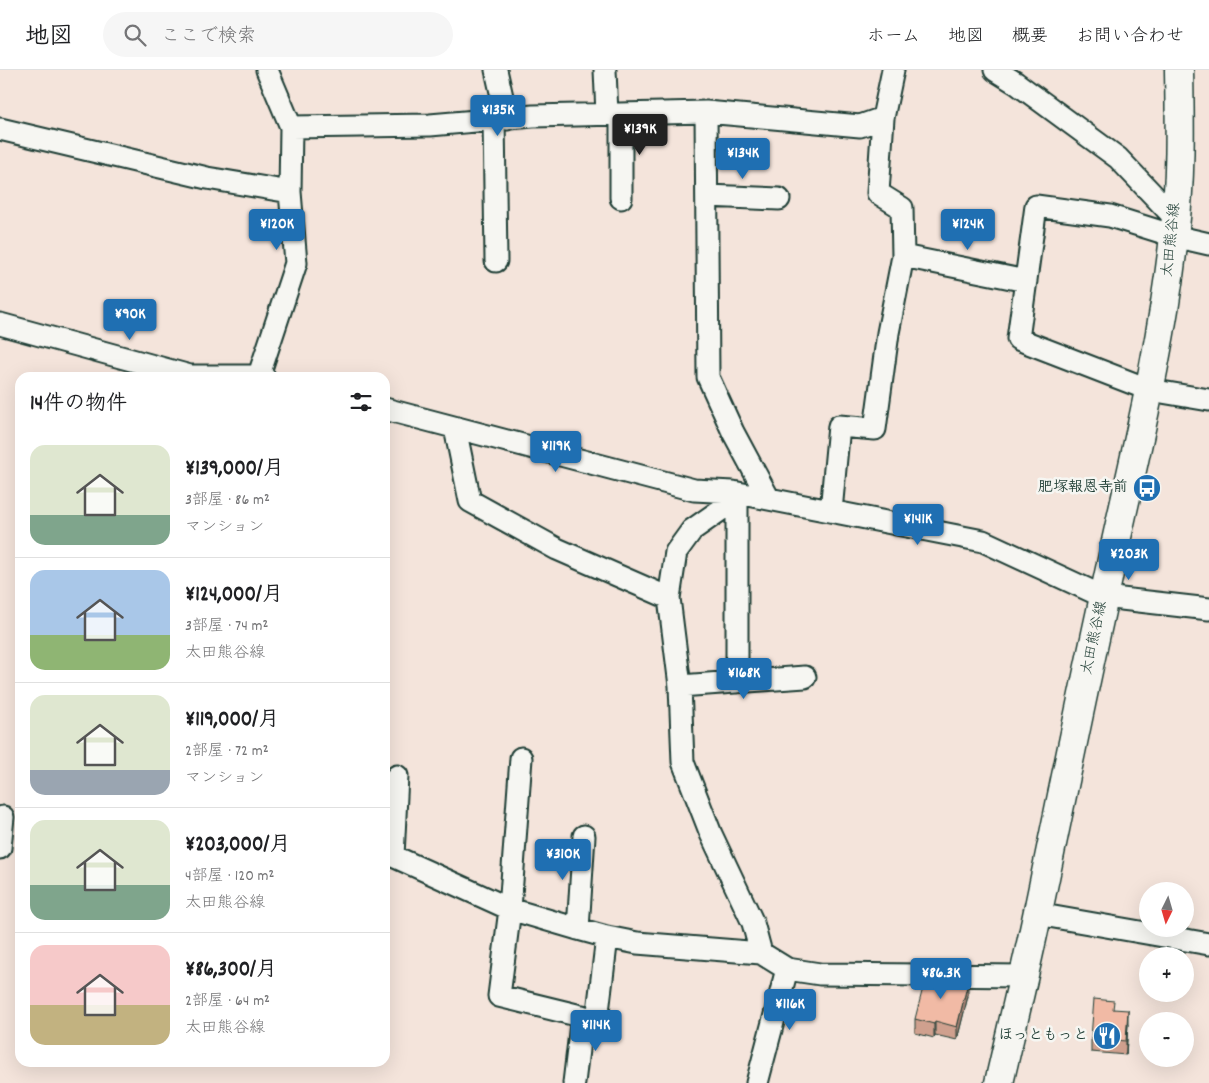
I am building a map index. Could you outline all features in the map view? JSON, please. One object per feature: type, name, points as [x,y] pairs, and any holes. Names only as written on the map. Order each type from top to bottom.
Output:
[{"type":"main road","name":"太田熊谷線","points":[[999,1083],[1038,914],[1104,597],[1150,390],[1175,228],[1180,136],[1179,70]]},
{"type":"street","points":[[262,372],[296,263],[290,192],[290,127],[267,70]]},
{"type":"street","points":[[496,70],[500,119],[496,261]]},
{"type":"street","points":[[605,70],[614,114],[621,198]]},
{"type":"street","points":[[831,511],[839,426],[875,429],[888,333],[903,256],[902,208],[878,193],[884,118],[893,70]]},
{"type":"street","points":[[996,70],[1118,158],[1175,228]]},
{"type":"street","points":[[290,127],[430,125],[533,116],[706,112],[860,126],[884,118]]},
{"type":"street","points":[[706,112],[708,377],[733,432],[769,499]]},
{"type":"street","points":[[0,129],[207,178],[290,192]]},
{"type":"street","points":[[707,196],[779,199]]},
{"type":"street","points":[[1209,244],[1175,228],[1110,216],[1036,206],[1018,340],[1150,390],[1209,400]]},
{"type":"street","points":[[903,256],[1026,281]]},
{"type":"street","points":[[0,324],[175,372]]},
{"type":"street","points":[[390,410],[694,490],[733,492],[983,541],[1104,597],[1209,609]]},
{"type":"street","points":[[455,428],[470,501],[557,549],[670,598]]},
{"type":"street","points":[[733,492],[722,509],[692,530],[676,552],[670,598],[680,686],[683,762],[711,834],[754,923],[761,953]]},
{"type":"street","points":[[733,492],[737,507],[737,682]]},
{"type":"street","points":[[680,686],[805,678]]},
{"type":"street","points":[[521,758],[510,909],[499,996],[597,1020],[607,937]]},
{"type":"street","points":[[390,846],[397,776]]},
{"type":"street","points":[[0,848],[8,819]]},
{"type":"street","points":[[578,929],[584,836]]},
{"type":"street","points":[[390,856],[510,909],[607,937],[637,943],[761,953],[787,970],[820,974],[1023,976]]},
{"type":"street","points":[[1038,914],[1209,944]]},
{"type":"street","points":[[757,1083],[787,970]]},
{"type":"street","points":[[574,1083],[582,1016]]},
{"type":"building","points":[[927,972],[968,982],[957,1027],[935,1021],[934,1024],[915,1019]]},
{"type":"building","points":[[1094,999],[1114,1001],[1113,1009],[1128,1010],[1126,1041],[1091,1038]]},
{"type":"place","name":"肥塚報恩寺前","points":[[1147,488]]},
{"type":"place","name":"ほっともっと","points":[[1107,1036]]}]
